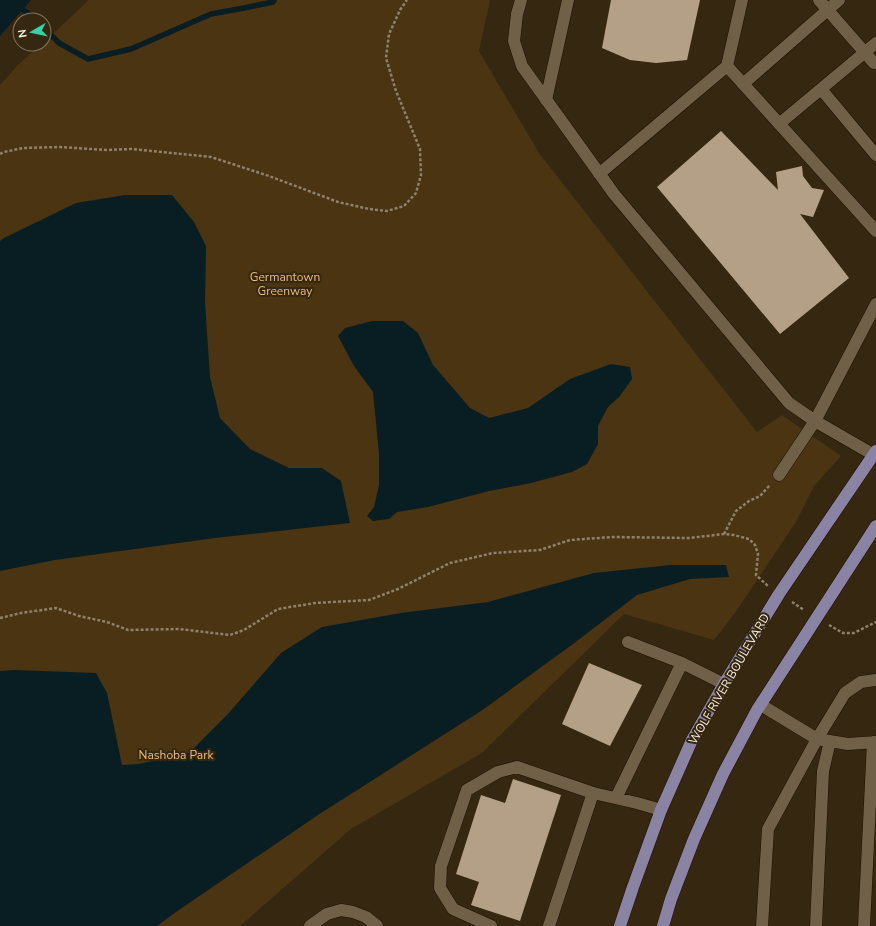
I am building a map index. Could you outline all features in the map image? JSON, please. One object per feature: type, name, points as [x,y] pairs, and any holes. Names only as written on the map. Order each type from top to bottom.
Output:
[{"type":"main road","name":"WOLF RIVER BOULEVARD","points":[[620,926],[661,810],[692,740],[779,594],[875,453]]},
{"type":"main road","points":[[663,926],[671,899],[694,839],[722,774],[761,705],[876,526]]},
{"type":"lane","points":[[520,0],[514,41],[522,66],[614,194],[789,403],[815,421],[875,453]]},
{"type":"lane","points":[[546,100],[568,0]]},
{"type":"lane","points":[[599,174],[727,66],[742,0]]},
{"type":"lane","points":[[819,0],[875,64]]},
{"type":"lane","points":[[743,84],[839,0]]},
{"type":"lane","points":[[779,124],[876,44]]},
{"type":"lane","points":[[727,66],[876,231]]},
{"type":"lane","points":[[821,90],[876,155]]},
{"type":"lane","points":[[779,475],[815,421],[876,304]]},
{"type":"lane","points":[[628,642],[682,663],[724,684]]},
{"type":"lane","points":[[616,798],[682,663]]},
{"type":"lane","points":[[762,926],[768,829],[817,740],[845,693],[861,682],[876,680]]},
{"type":"lane","points":[[761,705],[817,740],[848,744],[875,742],[864,926]]},
{"type":"lane","points":[[816,926],[824,771],[830,741]]},
{"type":"lane","points":[[491,926],[453,909],[440,888],[441,866],[467,790],[498,772],[517,767],[593,793],[661,810]]},
{"type":"lane","points":[[549,926],[593,793]]},
{"type":"lane","points":[[310,926],[327,914],[341,910],[353,912],[366,917],[377,926]]},
{"type":"path","points":[[0,154],[23,148],[60,147],[106,150],[131,149],[211,157],[269,176],[338,202],[386,210],[404,206],[416,193],[421,175],[420,149],[396,90],[386,58],[389,34],[406,0]]},
{"type":"path","points":[[724,534],[736,511],[749,501],[760,496],[779,475]]},
{"type":"path","points":[[0,618],[21,613],[56,608],[79,616],[107,622],[128,630],[178,629],[230,635],[244,630],[278,609],[315,603],[369,600],[398,589],[450,563],[492,553],[540,550],[570,540],[613,537],[689,538],[724,534],[749,539],[755,545],[758,554],[756,575],[779,594],[843,633],[854,633],[876,622]]},
{"type":"green space","name":"Germantown Greenway","points":[[89,0],[490,0],[479,51],[539,153],[757,432],[782,415],[841,456],[814,486],[796,522],[735,613],[714,640],[624,614],[482,753],[351,829],[240,926],[0,926],[0,85],[32,52],[52,52],[52,35]]},
{"type":"water","points":[[0,0],[31,0],[21,12],[12,12],[12,22],[0,36]]},
{"type":"water","points":[[125,195],[172,195],[194,222],[206,246],[205,303],[210,377],[220,418],[250,449],[289,468],[322,468],[341,481],[350,523],[215,538],[55,560],[0,571],[0,241],[76,203]]},
{"type":"water","points":[[372,321],[403,321],[418,333],[433,365],[470,408],[489,418],[528,408],[570,379],[611,364],[630,367],[632,379],[619,397],[608,407],[598,426],[598,444],[587,464],[572,472],[531,483],[489,491],[428,507],[397,512],[389,519],[373,521],[367,516],[374,507],[379,485],[379,454],[373,392],[354,366],[338,336],[345,328]]},
{"type":"water","points":[[671,565],[726,565],[729,577],[690,579],[637,595],[481,711],[318,815],[157,926],[0,926],[0,671],[14,670],[96,673],[107,693],[122,765],[139,764],[189,753],[228,714],[281,653],[322,627],[401,613],[488,602],[594,573]]},
{"type":"building","points":[[611,0],[700,0],[687,60],[656,63],[630,60],[602,48]]},
{"type":"building","points":[[721,131],[778,190],[776,172],[802,166],[803,176],[812,188],[824,190],[813,217],[800,214],[849,278],[780,334],[657,187]]},
{"type":"building","points":[[589,663],[642,685],[610,746],[562,724]]},
{"type":"building","points":[[513,779],[561,795],[520,921],[471,905],[479,882],[456,874],[481,795],[505,803]]},
{"type":"waterway","points":[[7,0],[26,12]]},
{"type":"waterway","points":[[52,36],[59,43],[88,59],[131,49],[211,14],[273,2],[274,0]]},
{"type":"park label","name":"Nashoba Park","points":[[176,755]]}]
